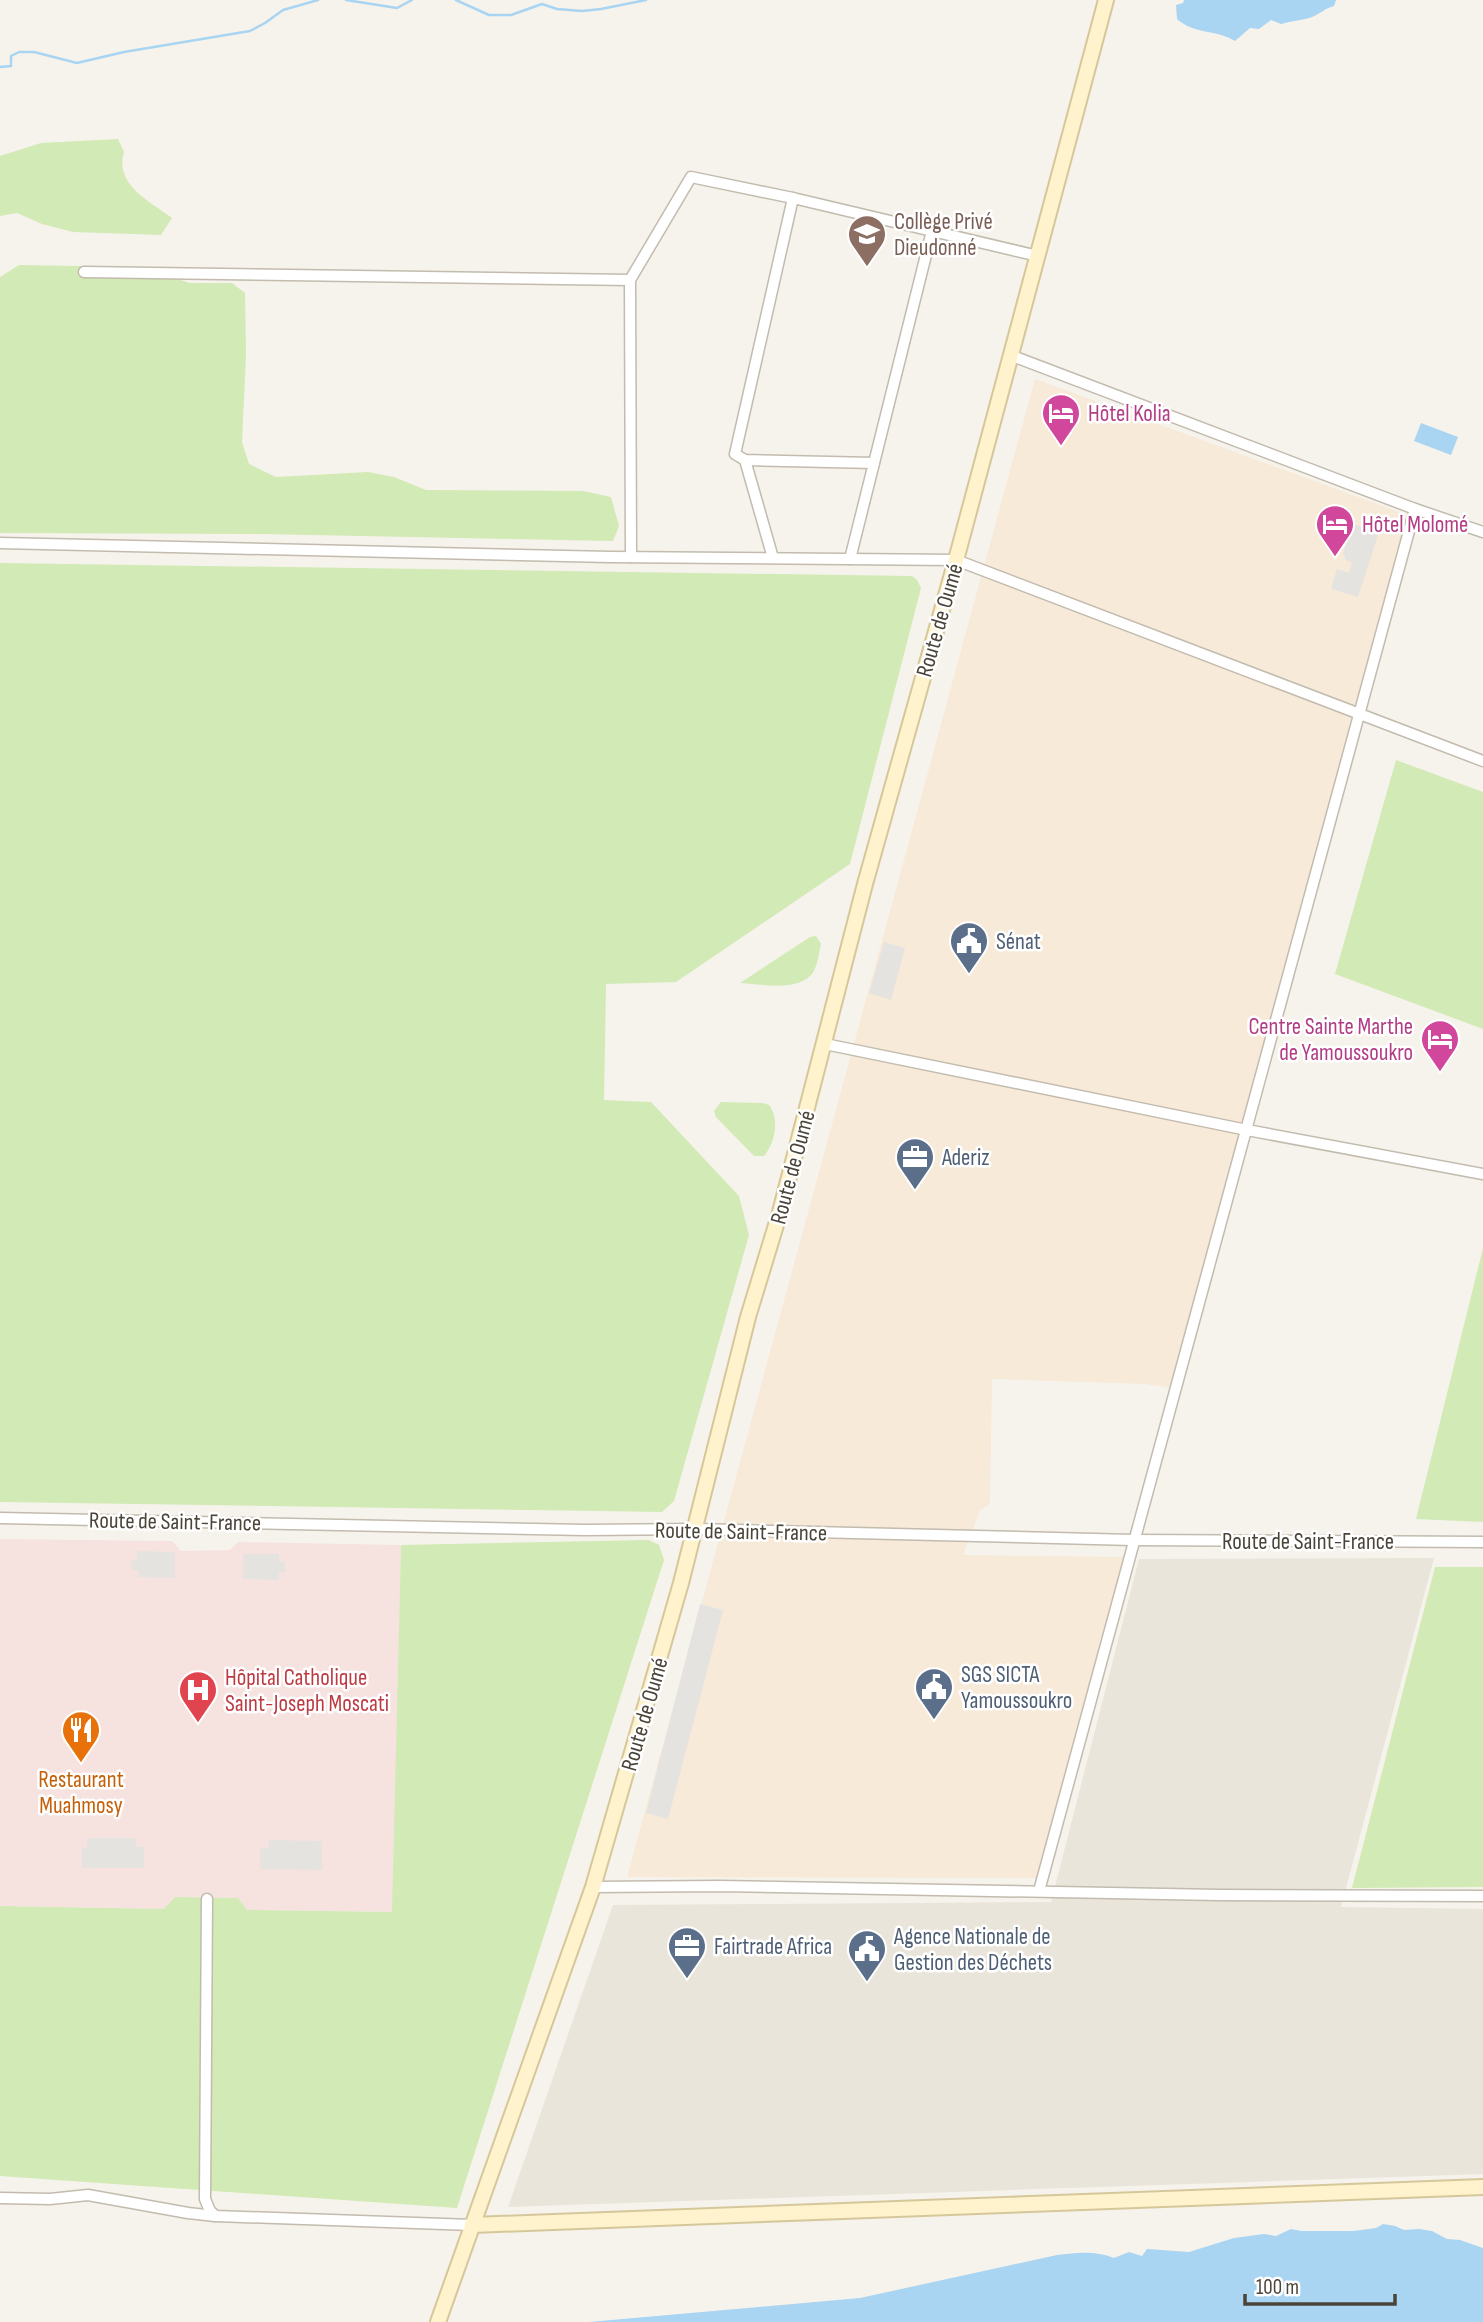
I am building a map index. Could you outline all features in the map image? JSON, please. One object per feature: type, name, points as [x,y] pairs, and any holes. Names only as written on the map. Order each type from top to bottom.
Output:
[{"type":"main road","name":"Route de Oumé","points":[[438,2322],[593,1887],[696,1528],[748,1317],[780,1212],[865,884],[956,560],[1106,0]]},
{"type":"main road","points":[[472,2225],[1483,2188]]},
{"type":"street","points":[[631,557],[630,280],[691,177],[793,198],[1038,256]]},
{"type":"street","points":[[793,198],[735,454],[746,460],[874,463]]},
{"type":"street","points":[[850,559],[932,231]]},
{"type":"street","points":[[84,272],[630,280]]},
{"type":"street","points":[[1010,355],[1415,509],[1483,532]]},
{"type":"street","points":[[746,460],[773,558]]},
{"type":"street","points":[[1039,1891],[1415,509]]},
{"type":"street","points":[[0,543],[631,557],[956,560],[1483,761]]},
{"type":"street","points":[[825,1044],[1247,1130],[1483,1174]]},
{"type":"street","name":"Route de Saint-France","points":[[0,1518],[593,1530],[696,1528],[1133,1540],[1483,1542]]},
{"type":"street","points":[[593,1887],[720,1886],[1219,1895],[1483,1896]]},
{"type":"street","points":[[206,1899],[205,2199],[210,2211],[216,2216]]},
{"type":"street","points":[[0,2198],[50,2199],[88,2195],[216,2216],[472,2225]]},
{"type":"shaded area","points":[[1035,379],[1410,516],[1173,1388],[1145,1384],[992,1379],[990,1504],[980,1510],[963,1555],[1124,1557],[1041,1878],[627,1877]]},
{"type":"shaded area","points":[[1353,524],[1379,532],[1358,597],[1331,589],[1337,569],[1349,573],[1352,563],[1346,560],[1343,553]]},
{"type":"shaded area","points":[[884,942],[905,948],[891,1000],[869,993]]},
{"type":"shaded area","name":"Hôpital Catholique Saint-Joseph Moscati","points":[[0,1539],[172,1541],[181,1551],[230,1550],[238,1542],[401,1545],[393,1912],[247,1910],[237,1898],[175,1897],[165,1909],[0,1906]]},
{"type":"shaded area","points":[[137,1551],[175,1552],[175,1578],[138,1577],[138,1570],[131,1570],[131,1560],[137,1560]]},
{"type":"shaded area","points":[[243,1554],[279,1554],[279,1561],[285,1562],[285,1572],[279,1572],[279,1580],[243,1579]]},
{"type":"shaded area","points":[[1434,1558],[1341,1907],[1483,1909],[1483,2174],[508,2207],[613,1905],[1051,1902],[1139,1559]]},
{"type":"shaded area","points":[[700,1604],[723,1610],[668,1819],[646,1813]]},
{"type":"shaded area","points":[[87,1838],[136,1838],[136,1847],[144,1847],[144,1868],[82,1868],[82,1848],[87,1848]]},
{"type":"shaded area","points":[[269,1840],[322,1841],[322,1870],[260,1869],[260,1848],[268,1848]]},
{"type":"green space","points":[[118,139],[124,152],[124,173],[129,182],[144,198],[172,218],[161,235],[73,232],[42,224],[17,213],[0,216],[0,156],[41,143]]},
{"type":"green space","points":[[19,265],[141,267],[190,283],[232,283],[245,293],[246,355],[242,442],[249,464],[276,477],[368,472],[394,477],[426,490],[583,491],[611,497],[619,526],[613,541],[261,534],[0,533],[0,277]]},
{"type":"green space","points":[[0,563],[912,576],[917,580],[921,588],[850,864],[676,982],[606,984],[604,1100],[651,1102],[739,1196],[749,1235],[674,1501],[662,1512],[0,1502]]},
{"type":"green space","points":[[1396,760],[1483,792],[1483,1029],[1335,974]]},
{"type":"green space","points":[[816,936],[821,944],[814,971],[808,978],[780,986],[740,983],[810,937]]},
{"type":"green space","points":[[721,1102],[769,1105],[774,1117],[775,1131],[764,1156],[754,1156],[716,1117],[714,1111]]},
{"type":"green space","points":[[1483,1248],[1483,1522],[1416,1519]]},
{"type":"green space","points":[[649,1540],[659,1545],[664,1560],[457,2208],[0,2176],[0,1906],[164,1909],[175,1897],[238,1898],[247,1910],[392,1912],[401,1545]]},
{"type":"green space","points":[[1435,1567],[1483,1567],[1483,1887],[1352,1888]]},
{"type":"water","points":[[1184,0],[1336,0],[1334,6],[1312,17],[1281,24],[1271,20],[1259,29],[1250,28],[1235,41],[1191,28],[1177,19],[1176,5]]},
{"type":"water","points":[[1421,423],[1458,437],[1451,455],[1414,441]]},
{"type":"water","points":[[1383,2224],[1404,2230],[1432,2231],[1447,2239],[1460,2240],[1483,2248],[1483,2322],[589,2322],[860,2298],[1057,2255],[1093,2253],[1114,2258],[1129,2252],[1142,2256],[1147,2249],[1189,2252],[1234,2238],[1264,2234],[1276,2236],[1291,2229],[1354,2231],[1376,2228]]},
{"type":"waterway","points":[[0,67],[11,66],[11,56],[19,52],[34,52],[77,63],[124,52],[250,31],[283,10],[318,0]]},
{"type":"waterway","points":[[346,0],[397,8],[412,0]]},
{"type":"waterway","points":[[456,0],[489,15],[511,15],[542,4],[557,9],[582,11],[646,0]]},
{"type":"place","name":"Collège Privé Dieudonné","points":[[867,268]]},
{"type":"place","name":"Hôtel Kolia","points":[[1061,447]]},
{"type":"place","name":"Hôtel Molomé","points":[[1335,558]]},
{"type":"place","name":"Sénat","points":[[969,975]]},
{"type":"place","name":"Centre Sainte Marthe de Yamoussoukro","points":[[1440,1073]]},
{"type":"place","name":"Aderiz","points":[[915,1191]]},
{"type":"place","name":"SGS SICTA Yamoussoukro","points":[[934,1721]]},
{"type":"place","name":"Hôpital Catholique Saint-Joseph Moscati","points":[[198,1724]]},
{"type":"place","name":"Restaurant Muahmosy","points":[[81,1764]]},
{"type":"place","name":"Fairtrade Africa","points":[[687,1980]]},
{"type":"place","name":"Agence Nationale de Gestion des Déchets","points":[[867,1983]]}]
